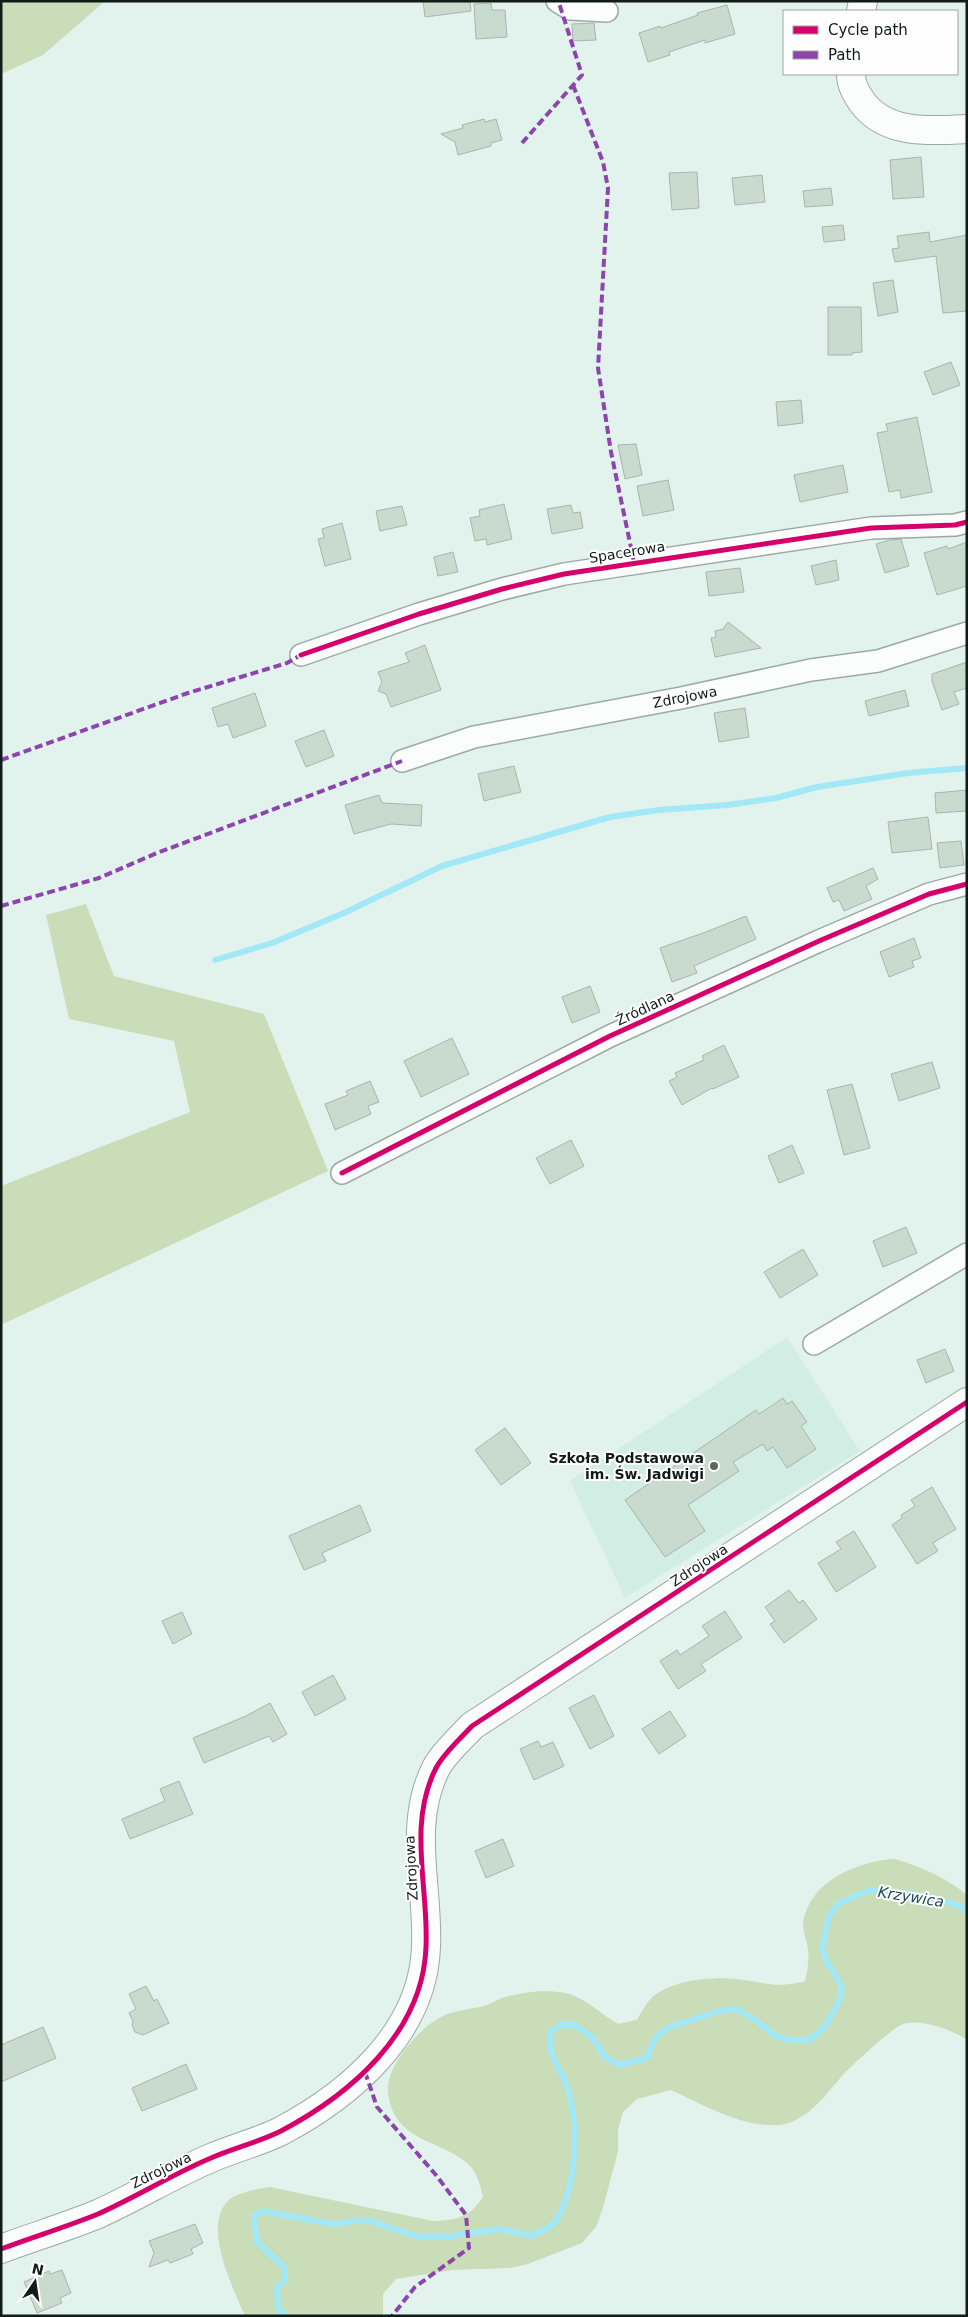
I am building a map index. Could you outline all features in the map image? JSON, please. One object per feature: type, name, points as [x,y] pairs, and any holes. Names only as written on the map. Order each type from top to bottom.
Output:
[{"type":"street","points":[[557,1],[570,9],[607,11]]},
{"type":"street","points":[[851,75],[855,92],[865,106],[880,118],[897,126],[917,130],[967,129]]},
{"type":"street","name":"Spacerowa","points":[[302,655],[419,614],[502,589],[564,574],[871,528],[955,526],[967,522]]},
{"type":"street","name":"Zdrojowa","points":[[402,761],[474,737],[681,698],[811,670],[878,661],[967,633]]},
{"type":"street","name":"Źródlana","points":[[342,1173],[645,1020],[818,941],[929,894],[967,884]]},
{"type":"street","points":[[814,1344],[967,1254]]},
{"type":"street","name":"Zdrojowa","points":[[1,2249],[98,2214],[211,2158],[280,2131],[326,2103],[365,2072],[400,2030],[414,2004],[421,1981],[426,1948],[420,1847],[421,1820],[426,1794],[437,1767],[453,1746],[472,1726],[967,1402]]},
{"type":"shaded area","name":"Szkoła Podstawowa im. Św. Jadwigi","points":[[787,1337],[860,1451],[625,1598],[570,1481]]},
{"type":"green space","points":[[1,1],[105,1],[43,55],[1,74]]},
{"type":"green space","points":[[86,904],[114,976],[264,1014],[328,1171],[1,1325],[1,1186],[190,1112],[174,1041],[69,1019],[46,915]]},
{"type":"green space","points":[[895,1859],[933,1873],[967,1895],[967,2040],[953,2032],[935,2026],[917,2023],[901,2025],[861,2057],[806,2114],[788,2123],[779,2125],[751,2123],[737,2119],[671,2090],[637,2099],[623,2112],[618,2130],[618,2151],[603,2208],[596,2227],[582,2243],[528,2264],[510,2268],[452,2270],[396,2279],[383,2294],[383,2316],[245,2316],[227,2272],[218,2237],[218,2221],[223,2207],[233,2197],[270,2187],[433,2221],[456,2219],[467,2214],[483,2197],[476,2174],[467,2163],[456,2155],[408,2130],[399,2121],[392,2109],[388,2093],[393,2070],[407,2046],[427,2026],[447,2014],[484,2006],[512,1995],[536,1992],[551,1991],[573,1995],[618,2024],[637,2020],[653,1997],[680,1983],[724,1978],[781,1985],[805,1981],[808,1953],[803,1925],[807,1910],[814,1896],[837,1876],[851,1869],[866,1864]]},
{"type":"building","points":[[423,1],[470,1],[471,11],[425,17]]},
{"type":"building","points":[[491,3],[492,10],[505,10],[507,37],[476,39],[474,4]]},
{"type":"building","points":[[727,5],[735,34],[705,43],[705,40],[669,52],[670,55],[648,62],[639,33],[660,26],[661,28],[698,15],[697,13]]},
{"type":"building","points":[[594,23],[596,40],[573,41],[572,24]]},
{"type":"building","points":[[484,119],[485,122],[496,119],[502,140],[491,143],[491,146],[458,155],[455,142],[441,134],[463,128],[462,125]]},
{"type":"building","points":[[921,157],[924,197],[893,199],[890,160]]},
{"type":"building","points":[[697,172],[699,208],[672,210],[669,173]]},
{"type":"building","points":[[762,175],[765,202],[735,205],[732,178]]},
{"type":"building","points":[[831,188],[833,205],[805,207],[803,191]]},
{"type":"building","points":[[843,225],[845,240],[824,242],[822,227]]},
{"type":"building","points":[[929,232],[930,242],[967,235],[967,311],[943,313],[936,256],[895,262],[892,249],[899,248],[897,236]]},
{"type":"building","points":[[893,280],[898,312],[878,316],[873,283]]},
{"type":"building","points":[[828,307],[861,307],[862,352],[852,353],[852,355],[828,355]]},
{"type":"building","points":[[951,362],[960,385],[933,395],[924,372]]},
{"type":"building","points":[[801,400],[803,423],[778,426],[776,402]]},
{"type":"building","points":[[917,417],[932,492],[901,498],[900,490],[889,492],[877,433],[888,431],[886,424]]},
{"type":"building","points":[[636,444],[642,475],[625,479],[618,445]]},
{"type":"building","points":[[843,465],[848,492],[800,502],[794,475]]},
{"type":"building","points":[[668,480],[674,510],[643,516],[637,486]]},
{"type":"building","points":[[504,504],[512,539],[487,545],[486,539],[475,541],[470,518],[480,516],[479,510]]},
{"type":"building","points":[[571,505],[573,513],[580,512],[583,528],[552,534],[547,509]]},
{"type":"building","points":[[402,506],[407,525],[380,531],[376,511]]},
{"type":"building","points":[[342,523],[351,559],[325,566],[318,539],[324,538],[322,529]]},
{"type":"building","points":[[901,539],[909,566],[885,573],[876,544]]},
{"type":"building","points":[[967,542],[967,586],[937,595],[924,553],[947,546],[948,549]]},
{"type":"building","points":[[453,552],[458,572],[438,576],[434,557]]},
{"type":"building","points":[[836,560],[839,580],[816,585],[811,566]]},
{"type":"building","points":[[740,568],[744,592],[709,596],[706,572]]},
{"type":"building","points":[[728,622],[761,648],[715,657],[711,638],[716,637],[715,631],[723,629]]},
{"type":"building","points":[[425,645],[441,690],[391,707],[386,694],[378,691],[382,682],[378,672],[409,662],[405,653]]},
{"type":"building","points":[[967,662],[967,688],[954,692],[959,704],[942,710],[932,681],[932,674]]},
{"type":"building","points":[[905,690],[909,706],[869,716],[865,701]]},
{"type":"building","points":[[255,693],[266,726],[233,738],[228,724],[218,727],[212,708]]},
{"type":"building","points":[[745,708],[749,737],[719,742],[714,713]]},
{"type":"building","points":[[324,730],[334,756],[306,767],[295,741]]},
{"type":"building","points":[[514,766],[521,792],[484,801],[478,774]]},
{"type":"building","points":[[967,790],[967,811],[936,813],[935,793]]},
{"type":"building","points":[[379,795],[382,803],[422,805],[421,826],[391,824],[354,834],[345,805]]},
{"type":"building","points":[[928,817],[932,849],[892,853],[888,822]]},
{"type":"building","points":[[961,841],[964,865],[940,868],[937,843]]},
{"type":"building","points":[[873,868],[878,879],[866,886],[872,899],[844,911],[839,900],[833,902],[827,888]]},
{"type":"building","points":[[746,916],[756,939],[694,966],[697,973],[672,982],[660,948]]},
{"type":"building","points":[[914,938],[921,958],[912,961],[914,967],[889,977],[880,952]]},
{"type":"building","points":[[590,986],[600,1012],[572,1023],[562,997]]},
{"type":"building","points":[[452,1038],[469,1074],[421,1097],[404,1061]]},
{"type":"building","points":[[724,1045],[739,1077],[712,1088],[682,1105],[669,1081],[677,1077],[675,1073],[704,1060],[702,1056]]},
{"type":"building","points":[[932,1062],[940,1088],[899,1101],[891,1074]]},
{"type":"building","points":[[370,1081],[379,1102],[368,1106],[371,1114],[335,1130],[325,1104],[348,1095],[346,1091]]},
{"type":"building","points":[[852,1084],[870,1148],[844,1155],[827,1090]]},
{"type":"building","points":[[571,1140],[584,1166],[550,1184],[536,1158]]},
{"type":"building","points":[[792,1145],[804,1173],[779,1183],[768,1156]]},
{"type":"building","points":[[906,1227],[917,1253],[883,1267],[873,1241]]},
{"type":"building","points":[[803,1249],[818,1275],[780,1298],[764,1272]]},
{"type":"building","points":[[945,1349],[954,1371],[926,1383],[917,1360]]},
{"type":"building","name":"Szkoła Podstawowa im. Św. Jadwigi","points":[[783,1398],[787,1404],[792,1401],[807,1422],[801,1426],[816,1449],[787,1468],[773,1447],[767,1451],[763,1444],[733,1462],[739,1471],[688,1505],[705,1531],[665,1557],[625,1500],[756,1410],[759,1414]]},
{"type":"building","points":[[505,1428],[531,1463],[501,1485],[475,1450]]},
{"type":"building","points":[[932,1487],[956,1529],[933,1543],[938,1551],[917,1564],[892,1525],[902,1518],[901,1515],[915,1506],[911,1500]]},
{"type":"building","points":[[360,1505],[371,1531],[322,1553],[326,1561],[304,1570],[289,1536]]},
{"type":"building","points":[[854,1531],[876,1567],[836,1592],[818,1563],[841,1549],[836,1542]]},
{"type":"building","points":[[789,1590],[799,1603],[803,1600],[817,1619],[784,1643],[770,1624],[775,1621],[765,1607]]},
{"type":"building","points":[[725,1611],[742,1638],[701,1664],[706,1671],[678,1689],[660,1661],[677,1650],[680,1655],[709,1636],[702,1626]]},
{"type":"building","points":[[182,1612],[192,1634],[173,1644],[162,1621]]},
{"type":"building","points":[[333,1675],[346,1699],[315,1716],[302,1692]]},
{"type":"building","points":[[594,1695],[614,1736],[590,1749],[569,1708]]},
{"type":"building","points":[[270,1703],[287,1734],[273,1742],[269,1736],[204,1763],[193,1738],[246,1716]]},
{"type":"building","points":[[670,1711],[686,1736],[659,1754],[642,1729]]},
{"type":"building","points":[[538,1741],[541,1747],[553,1742],[564,1766],[534,1780],[520,1749]]},
{"type":"building","points":[[179,1781],[193,1814],[130,1839],[122,1819],[165,1801],[160,1789]]},
{"type":"building","points":[[503,1839],[514,1866],[486,1878],[475,1851]]},
{"type":"building","points":[[146,1986],[154,2001],[157,1999],[169,2023],[143,2035],[135,2032],[132,2025],[133,2021],[129,2013],[136,2009],[129,1994]]},
{"type":"building","points":[[43,2027],[56,2058],[1,2082],[1,2045]]},
{"type":"building","points":[[186,2064],[197,2089],[142,2111],[132,2088]]},
{"type":"building","points":[[195,2224],[203,2243],[191,2249],[193,2254],[170,2263],[168,2260],[149,2267],[154,2253],[149,2241]]},
{"type":"building","points":[[62,2270],[71,2293],[60,2298],[62,2303],[37,2313],[24,2282],[49,2271],[50,2274]]},
{"type":"waterway","points":[[215,960],[272,943],[344,913],[442,866],[610,817],[659,810],[727,805],[776,798],[817,787],[908,773],[967,768]]},
{"type":"waterway","name":"Krzywica","points":[[287,2316],[278,2309],[277,2288],[285,2280],[285,2268],[257,2242],[254,2216],[263,2211],[332,2224],[367,2220],[416,2236],[454,2236],[500,2229],[532,2236],[555,2222],[568,2192],[572,2175],[575,2139],[572,2104],[565,2081],[555,2062],[550,2041],[550,2032],[561,2025],[574,2025],[591,2036],[605,2057],[619,2065],[647,2058],[655,2038],[667,2028],[720,2011],[736,2009],[754,2019],[775,2036],[789,2040],[809,2040],[823,2029],[840,2000],[842,1987],[827,1962],[822,1949],[829,1916],[839,1903],[870,1890],[913,1894],[942,1900],[963,1908],[967,1913]]},
{"type":"marked path","points":[[522,143],[582,75],[559,3]]},
{"type":"marked path","points":[[573,85],[603,162],[608,188],[598,368],[611,452],[634,562]]},
{"type":"marked path","points":[[1,760],[188,693],[287,663],[301,655]]},
{"type":"marked path","points":[[1,906],[99,878],[157,853],[402,761]]},
{"type":"marked path","points":[[365,2072],[377,2107],[436,2175],[466,2215],[469,2248],[415,2287],[392,2316]]},
{"type":"cycle path","points":[[301,655],[419,614],[502,589],[564,574],[871,528],[955,525],[967,522]]},
{"type":"cycle path","points":[[342,1173],[610,1036],[819,941],[929,894],[967,884]]},
{"type":"cycle path","points":[[1,2249],[98,2214],[197,2164],[281,2131],[333,2099],[357,2079],[379,2057],[397,2033],[412,2006],[422,1978],[426,1947],[421,1857],[423,1812],[427,1790],[436,1768],[452,1746],[472,1726],[967,1402]]},
{"type":"place","name":"Szkoła Podstawowa im. Św. Jadwigi","points":[[714,1466]]}]
